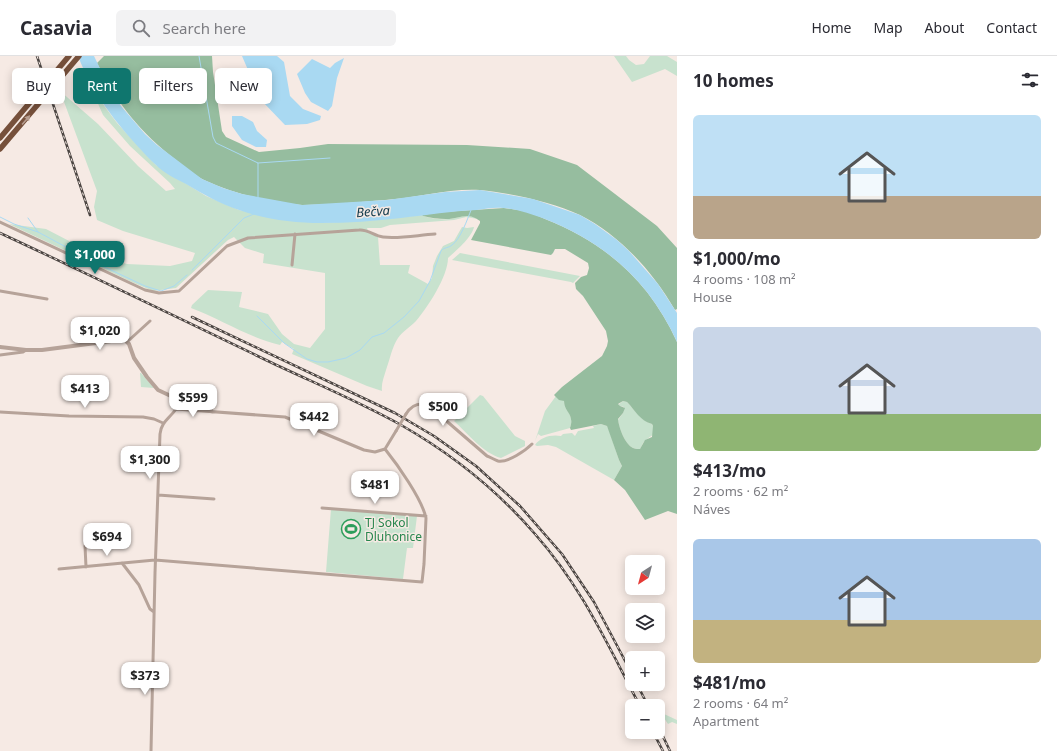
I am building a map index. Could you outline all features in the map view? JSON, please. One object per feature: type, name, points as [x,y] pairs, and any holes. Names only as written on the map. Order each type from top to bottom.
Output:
[{"type":"highway","points":[[0,138],[70,56]]},
{"type":"highway","points":[[0,149],[79,56]]},
{"type":"street","points":[[0,222],[150,292],[163,293],[179,291],[231,243],[248,238],[359,230],[366,230],[388,238],[435,234]]},
{"type":"street","points":[[292,265],[295,234]]},
{"type":"street","points":[[0,291],[47,299]]},
{"type":"street","points":[[127,342],[150,321]]},
{"type":"street","points":[[0,347],[26,350],[54,349],[121,340],[127,342],[133,356],[158,390],[173,397],[176,403],[176,409],[163,423],[160,434],[155,560],[151,751]]},
{"type":"street","points":[[0,355],[23,352],[26,350]]},
{"type":"street","points":[[176,409],[285,417],[368,451],[375,452],[384,449],[410,408],[415,405],[422,404],[428,405],[486,456],[498,461],[506,461],[532,444]]},
{"type":"street","points":[[195,411],[200,406],[208,405],[211,407],[212,412]]},
{"type":"street","points":[[0,412],[69,416],[143,417],[154,419],[163,423]]},
{"type":"street","points":[[59,569],[155,560],[422,582],[426,516],[424,508],[395,463],[384,449]]},
{"type":"street","points":[[158,495],[214,499]]},
{"type":"street","points":[[322,508],[426,516]]},
{"type":"street","points":[[85,546],[86,567]]},
{"type":"street","points":[[122,563],[136,580],[150,608],[154,612]]},
{"type":"green space","points":[[104,56],[212,56],[215,104],[218,104],[222,131],[226,137],[259,152],[328,144],[467,145],[530,149],[577,165],[657,226],[677,248],[677,309],[675,310],[646,269],[609,233],[580,215],[544,202],[504,193],[480,190],[457,190],[385,200],[299,205],[253,197],[212,184],[200,178],[163,150],[141,128],[122,105],[121,104],[131,104],[131,68],[100,68],[97,63]]},
{"type":"green space","points":[[614,56],[626,56],[636,65],[644,64],[650,56],[667,56],[677,62],[677,76],[665,69],[632,82]]},
{"type":"green space","points":[[65,95],[73,104],[75,104],[98,124],[138,166],[166,191],[175,189],[130,146],[103,115],[98,104],[103,104],[117,123],[156,165],[206,196],[239,210],[279,219],[320,223],[375,220],[422,215],[438,219],[470,216],[478,219],[466,217],[454,220],[390,225],[381,228],[367,228],[369,233],[378,237],[380,265],[410,265],[408,273],[428,284],[432,278],[433,266],[443,246],[454,241],[462,227],[474,227],[467,239],[448,258],[445,273],[426,308],[416,321],[398,338],[384,378],[382,391],[292,354],[294,349],[282,342],[280,345],[257,338],[191,308],[192,305],[208,290],[242,292],[239,307],[268,314],[282,334],[294,344],[310,348],[325,329],[325,273],[263,263],[264,254],[245,248],[234,237],[228,240],[176,288],[153,291],[9,224],[46,229],[73,243],[113,260],[127,264],[170,266],[192,261],[195,253],[123,231],[97,220],[94,207],[97,191],[65,104]]},
{"type":"green space","points":[[504,208],[525,211],[535,215],[588,240],[606,253],[624,267],[654,301],[677,342],[677,514],[668,511],[645,520],[625,490],[614,480],[622,466],[607,426],[601,424],[571,430],[571,419],[564,405],[564,401],[559,400],[554,395],[602,356],[607,346],[608,341],[606,331],[583,296],[576,289],[575,283],[581,277],[587,275],[589,268],[588,263],[565,249],[555,249],[551,255],[471,240],[480,221],[471,216],[443,219],[422,215],[442,212]],"holes":[[[623,401],[627,402],[641,418],[653,426],[652,437],[645,440],[640,449],[634,448],[627,443],[620,427],[618,419],[625,408],[618,404]]]},
{"type":"green space","points":[[460,253],[580,276],[573,283],[452,260]]},
{"type":"green space","points":[[141,373],[154,388],[141,387]]},
{"type":"green space","points":[[480,395],[483,396],[515,436],[525,441],[525,446],[501,458],[494,456],[482,448],[454,421]]},
{"type":"green space","points":[[556,396],[564,401],[571,417],[570,428],[541,436],[538,434],[535,441],[545,411]]},
{"type":"green space","points":[[623,401],[627,402],[644,420],[652,424],[654,428],[653,434],[645,440],[640,449],[630,446],[621,431],[618,420],[623,413],[624,407],[618,405]]},
{"type":"green space","points":[[601,424],[607,426],[609,430],[622,466],[614,480],[556,447],[548,445],[535,445],[537,442],[546,437],[554,435],[561,436],[563,434],[572,433],[575,436],[578,431],[594,428],[593,426]]},
{"type":"green space","name":"TJ Sokol Dluhonice","points":[[331,509],[417,516],[413,548],[407,548],[403,579],[326,572]]},
{"type":"green space","points":[[665,714],[677,720],[677,724],[672,722],[668,724],[665,720]]},
{"type":"water","points":[[78,56],[94,56],[100,68],[83,68]]},
{"type":"water","points":[[242,56],[277,56],[284,62],[290,96],[303,109],[321,116],[320,120],[307,124],[285,125],[265,104],[272,104],[272,68],[247,68]]},
{"type":"water","points":[[344,58],[337,78],[332,106],[328,111],[311,102],[305,93],[297,74],[312,59],[330,68]]},
{"type":"water","name":"Bečva","points":[[104,104],[120,104],[145,134],[157,145],[202,179],[242,194],[302,205],[387,200],[445,192],[480,190],[533,199],[580,215],[617,240],[629,251],[658,284],[677,313],[677,342],[654,301],[624,267],[588,240],[545,219],[524,212],[496,208],[341,223],[311,223],[279,220],[259,216],[218,202],[170,176],[159,168],[133,141]]},
{"type":"water","points":[[232,116],[242,116],[253,122],[257,131],[267,140],[266,147],[256,147],[242,140],[232,126]]},
{"type":"waterway","points":[[199,56],[213,137],[216,143],[258,163],[258,197]]},
{"type":"waterway","points":[[258,163],[330,158]]},
{"type":"waterway","points":[[257,316],[284,343],[307,359],[317,362],[328,362],[346,358],[360,350],[372,337],[384,333],[404,317],[419,301],[430,281],[441,251],[451,246],[458,239],[471,210]]},
{"type":"waterway","points":[[192,270],[244,218],[254,214]]},
{"type":"waterway","points":[[0,217],[14,224],[38,232],[96,263],[145,286],[161,291],[174,286],[187,275]]},
{"type":"waterway","points":[[28,218],[38,232]]},
{"type":"railway","points":[[37,56],[90,215]]},
{"type":"railway","points":[[0,233],[368,408],[420,436],[456,461],[505,502],[552,554],[593,617],[636,699]]},
{"type":"railway","points":[[192,317],[395,413],[434,436],[476,466],[520,506],[562,554],[594,602],[625,661]]},
{"type":"railway","points":[[640,691],[644,699]]},
{"type":"railway","points":[[657,739],[663,751]]},
{"type":"railway","points":[[664,739],[670,751]]},
{"type":"place","name":"TJ Sokol Dluhonice","points":[[351,529]]}]
